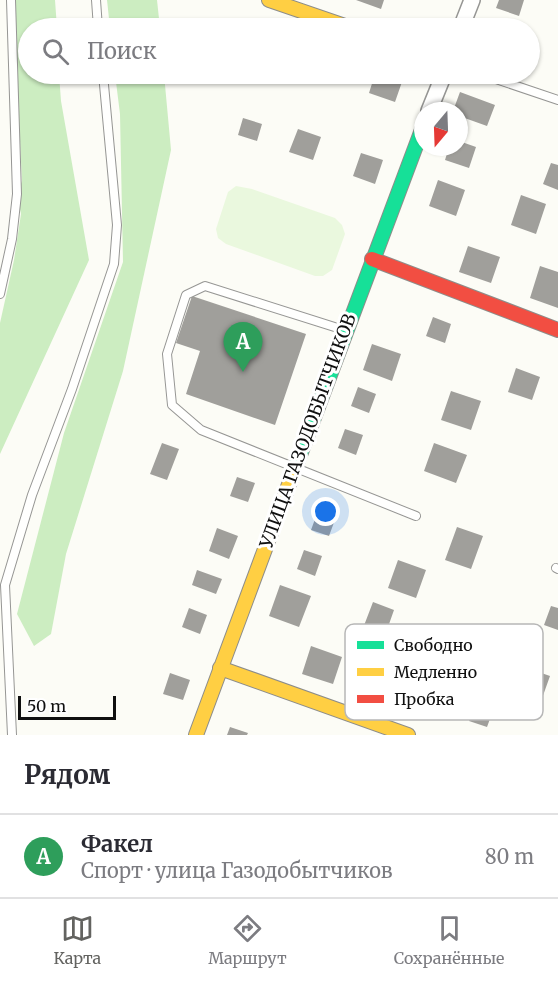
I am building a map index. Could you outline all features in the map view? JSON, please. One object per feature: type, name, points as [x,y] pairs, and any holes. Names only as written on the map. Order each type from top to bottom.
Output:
[{"type":"street","points":[[269,0],[322,18]]},
{"type":"street","points":[[465,18],[472,0]]},
{"type":"street","points":[[433,102],[440,84]]},
{"type":"street","name":"УЛИЦА ГАЗОДОБЫТЧИКОВ","points":[[196,735],[414,150]]},
{"type":"street","points":[[372,259],[558,330]]},
{"type":"street","points":[[220,668],[345,713]]},
{"type":"street","points":[[366,720],[408,735]]},
{"type":"lane","points":[[0,294],[12,239],[17,194],[11,0]]},
{"type":"lane","points":[[96,0],[97,18]]},
{"type":"lane","points":[[12,735],[5,585],[32,495],[72,389],[114,264],[117,225],[104,84]]},
{"type":"lane","points":[[511,84],[558,100]]},
{"type":"lane","points":[[345,331],[205,286],[186,295],[167,354],[172,405],[201,430],[416,516]]},
{"type":"green space","points":[[13,0],[55,0],[56,18],[18,18],[18,84],[60,84],[89,260],[0,454],[0,323],[14,260],[21,214],[17,194],[22,181]]},
{"type":"green space","points":[[107,0],[157,0],[159,18],[109,18]]},
{"type":"green space","points":[[116,84],[165,84],[171,150],[123,371],[66,554],[51,634],[34,646],[17,614],[64,433],[123,262],[120,114]]},
{"type":"green space","points":[[236,186],[252,189],[335,218],[342,225],[345,234],[332,270],[323,276],[315,276],[226,244],[218,238],[216,229],[228,192]]},
{"type":"building","points":[[356,0],[384,0],[381,9]]},
{"type":"building","points":[[499,0],[524,0],[519,16],[496,8]]},
{"type":"building","points":[[372,84],[401,84],[395,102],[369,93]]},
{"type":"building","points":[[460,92],[495,105],[487,126],[468,119],[468,102],[456,102]]},
{"type":"building","points":[[243,118],[262,124],[257,141],[238,135]]},
{"type":"building","points":[[298,129],[321,137],[313,160],[289,152]]},
{"type":"building","points":[[468,144],[476,147],[469,168],[445,160],[446,156],[468,156]]},
{"type":"building","points":[[361,153],[383,160],[375,184],[353,176]]},
{"type":"building","points":[[551,163],[558,165],[558,190],[543,184]]},
{"type":"building","points":[[438,180],[465,190],[456,216],[429,206]]},
{"type":"building","points":[[521,195],[546,204],[536,234],[511,225]]},
{"type":"building","points":[[468,246],[500,257],[491,283],[459,272]]},
{"type":"building","points":[[540,266],[558,272],[558,308],[530,298]]},
{"type":"building","points":[[192,296],[306,334],[275,425],[186,394],[200,351],[176,343]]},
{"type":"building","points":[[433,317],[451,324],[445,343],[426,336]]},
{"type":"building","points":[[372,344],[401,354],[392,381],[363,370]]},
{"type":"building","points":[[516,368],[540,377],[532,400],[508,392]]},
{"type":"building","points":[[358,387],[376,394],[369,413],[351,406]]},
{"type":"building","points":[[451,391],[481,401],[471,430],[441,420]]},
{"type":"building","points":[[345,429],[363,435],[356,455],[338,448]]},
{"type":"building","points":[[162,443],[179,449],[167,480],[150,474]]},
{"type":"building","points":[[434,443],[467,455],[456,483],[424,471]]},
{"type":"building","points":[[237,477],[255,483],[248,502],[230,496]]},
{"type":"building","points":[[318,511],[336,517],[329,536],[311,530]]},
{"type":"building","points":[[457,527],[483,536],[471,569],[445,560]]},
{"type":"building","points":[[217,528],[238,536],[229,559],[209,551]]},
{"type":"building","points":[[304,550],[322,556],[315,576],[297,569]]},
{"type":"building","points":[[398,560],[426,570],[416,598],[388,588]]},
{"type":"building","points":[[197,570],[222,579],[216,594],[192,585]]},
{"type":"building","points":[[280,585],[311,596],[299,627],[269,616]]},
{"type":"building","points":[[373,602],[394,610],[389,624],[365,624]]},
{"type":"building","points":[[551,606],[558,608],[558,630],[544,625]]},
{"type":"building","points":[[189,608],[207,615],[200,634],[182,627]]},
{"type":"building","points":[[311,646],[342,657],[333,684],[302,674]]},
{"type":"building","points":[[170,673],[190,680],[183,700],[163,694]]},
{"type":"building","points":[[543,674],[550,676],[543,696]]},
{"type":"building","points":[[469,720],[490,720],[487,727]]},
{"type":"building","points":[[230,727],[248,733],[247,735],[227,735]]},
{"type":"traffic: fast","points":[[291,479],[414,151]]},
{"type":"traffic: slow","points":[[269,0],[322,18]]},
{"type":"traffic: slow","points":[[196,735],[291,479]]},
{"type":"traffic: slow","points":[[220,668],[345,713]]},
{"type":"traffic: slow","points":[[366,720],[408,735]]},
{"type":"traffic: jam","points":[[372,259],[558,330]]},
{"type":"place","name":"Факел","points":[[243,372]]}]
